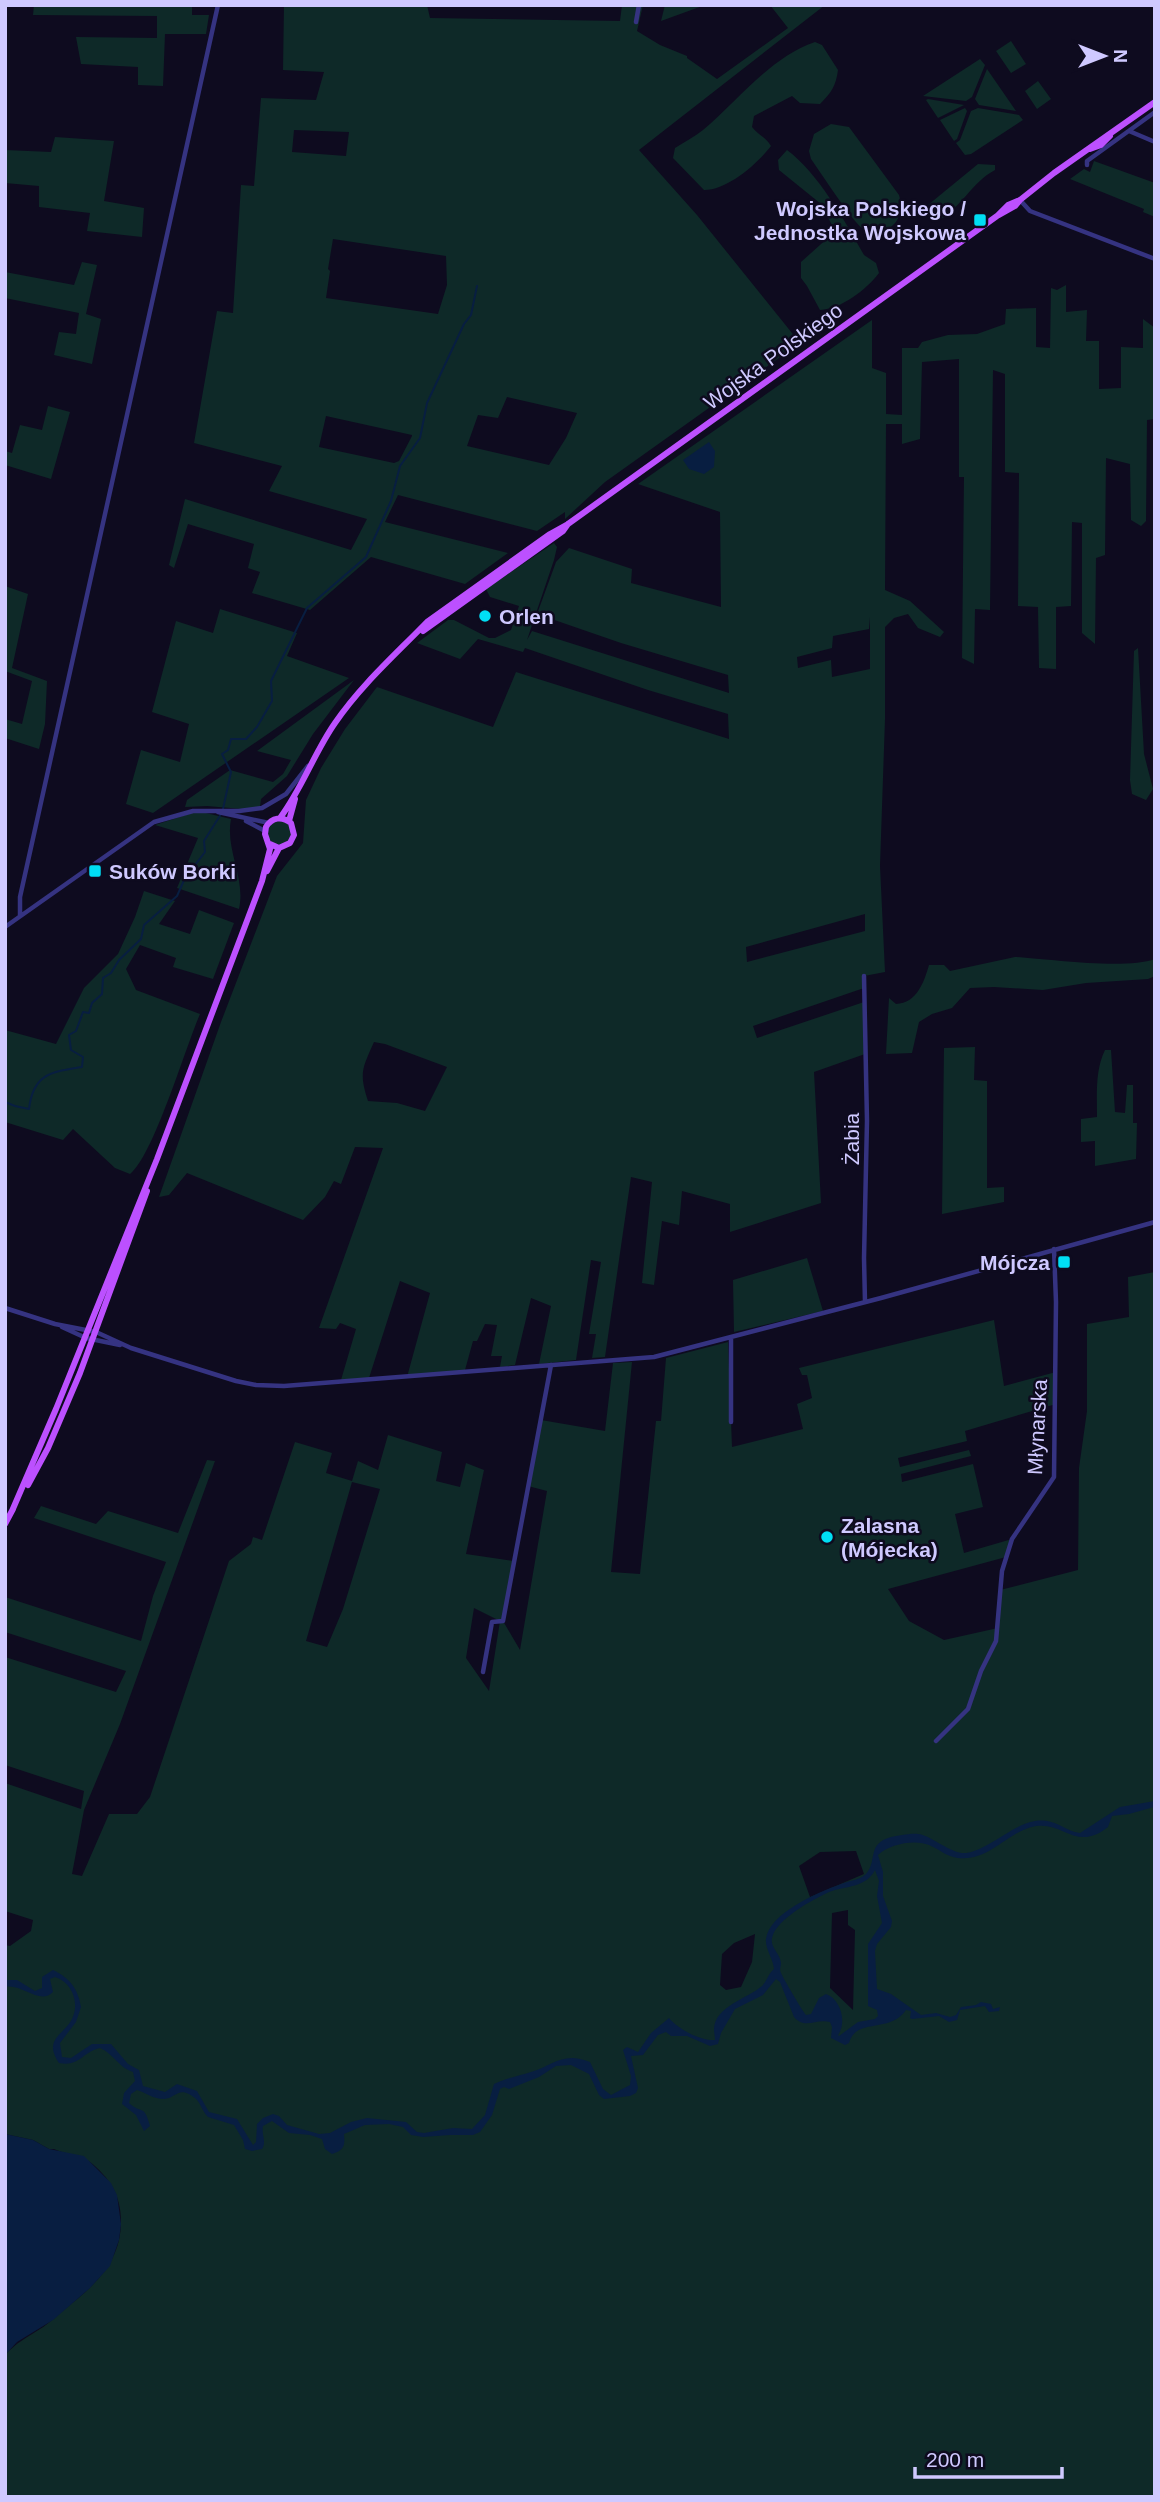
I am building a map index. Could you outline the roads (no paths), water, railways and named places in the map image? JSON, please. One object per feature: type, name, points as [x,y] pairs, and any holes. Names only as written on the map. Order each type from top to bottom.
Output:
[{"type":"main road","name":"Wojska Polskiego","points":[[300,784],[334,724],[356,696],[412,637],[444,608],[568,524],[997,216],[1006,206],[1020,200],[1155,102]]},
{"type":"main road","points":[[280,818],[289,821],[294,829],[294,838],[288,845],[279,848],[270,844],[265,831],[268,823],[280,818],[300,784]]},
{"type":"main road","points":[[289,821],[300,784]]},
{"type":"main road","points":[[262,881],[270,844]]},
{"type":"main road","points":[[5,1524],[48,1448],[262,881],[279,848]]},
{"type":"street","points":[[20,916],[20,897],[218,5]]},
{"type":"street","points":[[636,22],[639,5]]},
{"type":"street","points":[[1087,164],[1087,161],[1155,112]]},
{"type":"street","points":[[1129,131],[1155,142]]},
{"type":"street","points":[[1020,200],[1030,211],[1155,259]]},
{"type":"street","points":[[5,928],[155,822],[189,811],[253,810],[275,802],[286,794],[310,764]]},
{"type":"street","points":[[222,811],[268,823]]},
{"type":"street","points":[[242,818],[265,831]]},
{"type":"street","name":"Żabia","points":[[864,976],[867,1121],[865,1302]]},
{"type":"street","points":[[55,1324],[92,1331],[129,1347],[236,1381],[276,1387],[654,1357],[1155,1222]]},
{"type":"street","name":"Młynarska","points":[[936,1741],[968,1709],[981,1671],[996,1641],[1002,1571],[1012,1539],[1054,1477],[1054,1250]]},
{"type":"street","points":[[5,1308],[55,1324],[89,1339],[129,1347]]},
{"type":"street","points":[[730,1337],[731,1422]]},
{"type":"street","points":[[483,1672],[492,1622],[503,1621],[551,1365]]},
{"type":"water","points":[[709,442],[715,451],[714,467],[704,474],[689,469],[683,460]]},
{"type":"water","points":[[1155,1801],[1154,1807],[1112,1816],[1108,1827],[1088,1837],[1036,1826],[1016,1834],[989,1851],[969,1858],[947,1855],[917,1842],[895,1845],[878,1855],[883,1872],[883,1896],[892,1921],[875,1951],[877,1989],[891,1994],[921,2015],[936,2013],[950,2017],[956,2015],[961,2007],[981,2002],[991,2004],[993,2009],[1000,2007],[999,2011],[989,2012],[985,2006],[960,2010],[957,2020],[949,2022],[939,2016],[912,2019],[911,2011],[906,2010],[891,2022],[859,2030],[845,2045],[831,2038],[830,2022],[798,2021],[780,1982],[776,1979],[763,1995],[735,2009],[721,2033],[718,2044],[710,2046],[687,2036],[671,2036],[666,2032],[658,2035],[643,2055],[631,2056],[638,2088],[636,2093],[604,2099],[599,2095],[589,2074],[571,2065],[556,2066],[539,2077],[509,2089],[500,2089],[492,2115],[480,2132],[473,2135],[423,2137],[411,2135],[403,2127],[389,2124],[365,2125],[344,2134],[343,2147],[332,2154],[325,2149],[322,2139],[289,2133],[272,2121],[263,2126],[262,2149],[252,2151],[245,2149],[234,2125],[208,2117],[197,2100],[189,2094],[181,2092],[160,2099],[137,2090],[131,2094],[129,2103],[146,2114],[150,2126],[144,2131],[136,2115],[122,2104],[124,2093],[135,2081],[133,2072],[100,2048],[72,2063],[59,2063],[53,2048],[54,2043],[72,2019],[75,2006],[73,1994],[66,1983],[55,1977],[50,1979],[53,1992],[42,1997],[18,1988],[5,1987],[5,1980],[17,1980],[35,1991],[42,1988],[42,1977],[53,1970],[59,1973],[69,1980],[78,1995],[81,2007],[76,2022],[60,2043],[62,2057],[71,2058],[92,2044],[111,2044],[128,2064],[139,2070],[143,2086],[165,2092],[177,2084],[197,2091],[209,2112],[237,2119],[253,2145],[256,2142],[257,2124],[273,2114],[279,2116],[287,2125],[319,2134],[330,2133],[351,2122],[367,2118],[406,2122],[417,2132],[424,2133],[453,2128],[472,2129],[485,2115],[494,2084],[566,2058],[590,2062],[603,2089],[611,2095],[630,2085],[631,2076],[623,2050],[627,2047],[638,2052],[651,2033],[669,2018],[690,2034],[715,2040],[714,2029],[720,2014],[762,1986],[774,1969],[766,1939],[776,1921],[808,1898],[866,1874],[875,1848],[883,1840],[918,1834],[956,1852],[971,1852],[1017,1827],[1035,1821],[1049,1821],[1080,1833],[1120,1807]],"holes":[[[875,1870],[879,1881],[877,1896],[882,1923],[868,1944],[868,2006],[877,2010],[878,2016],[858,2022],[839,2036],[842,2024],[839,2006],[826,1994],[819,1998],[811,2014],[806,2015],[781,1973],[780,1959],[772,1945],[772,1938],[780,1924],[814,1899],[861,1883]]]},
{"type":"water","points":[[5,2134],[33,2140],[49,2149],[84,2156],[111,2183],[117,2195],[121,2224],[119,2240],[110,2266],[90,2288],[53,2320],[17,2342],[5,2355]]},
{"type":"waterway","points":[[223,809],[231,772],[222,754],[228,750],[231,739],[246,739],[257,727],[272,701],[271,681],[307,608],[366,557],[391,501],[400,466],[420,438],[427,403],[464,324],[471,315],[477,286]]},
{"type":"waterway","points":[[5,1102],[29,1109],[35,1088],[46,1076],[82,1067],[83,1057],[71,1050],[69,1035],[76,1031],[83,1012],[89,1013],[92,1003],[102,994],[103,978],[111,973],[119,960],[141,939],[144,925],[177,896],[185,878],[205,852],[204,841],[221,814]]},
{"type":"place","name":"Wojska Polskiego / Jednostka Wojskowa","points":[[980,220]]},
{"type":"place","name":"Orlen","points":[[485,616]]},
{"type":"place","name":"Suków Borki","points":[[95,871]]},
{"type":"place","name":"Mójcza","points":[[1064,1262]]},
{"type":"place","name":"Zalasna (Mójecka)","points":[[827,1537]]}]
